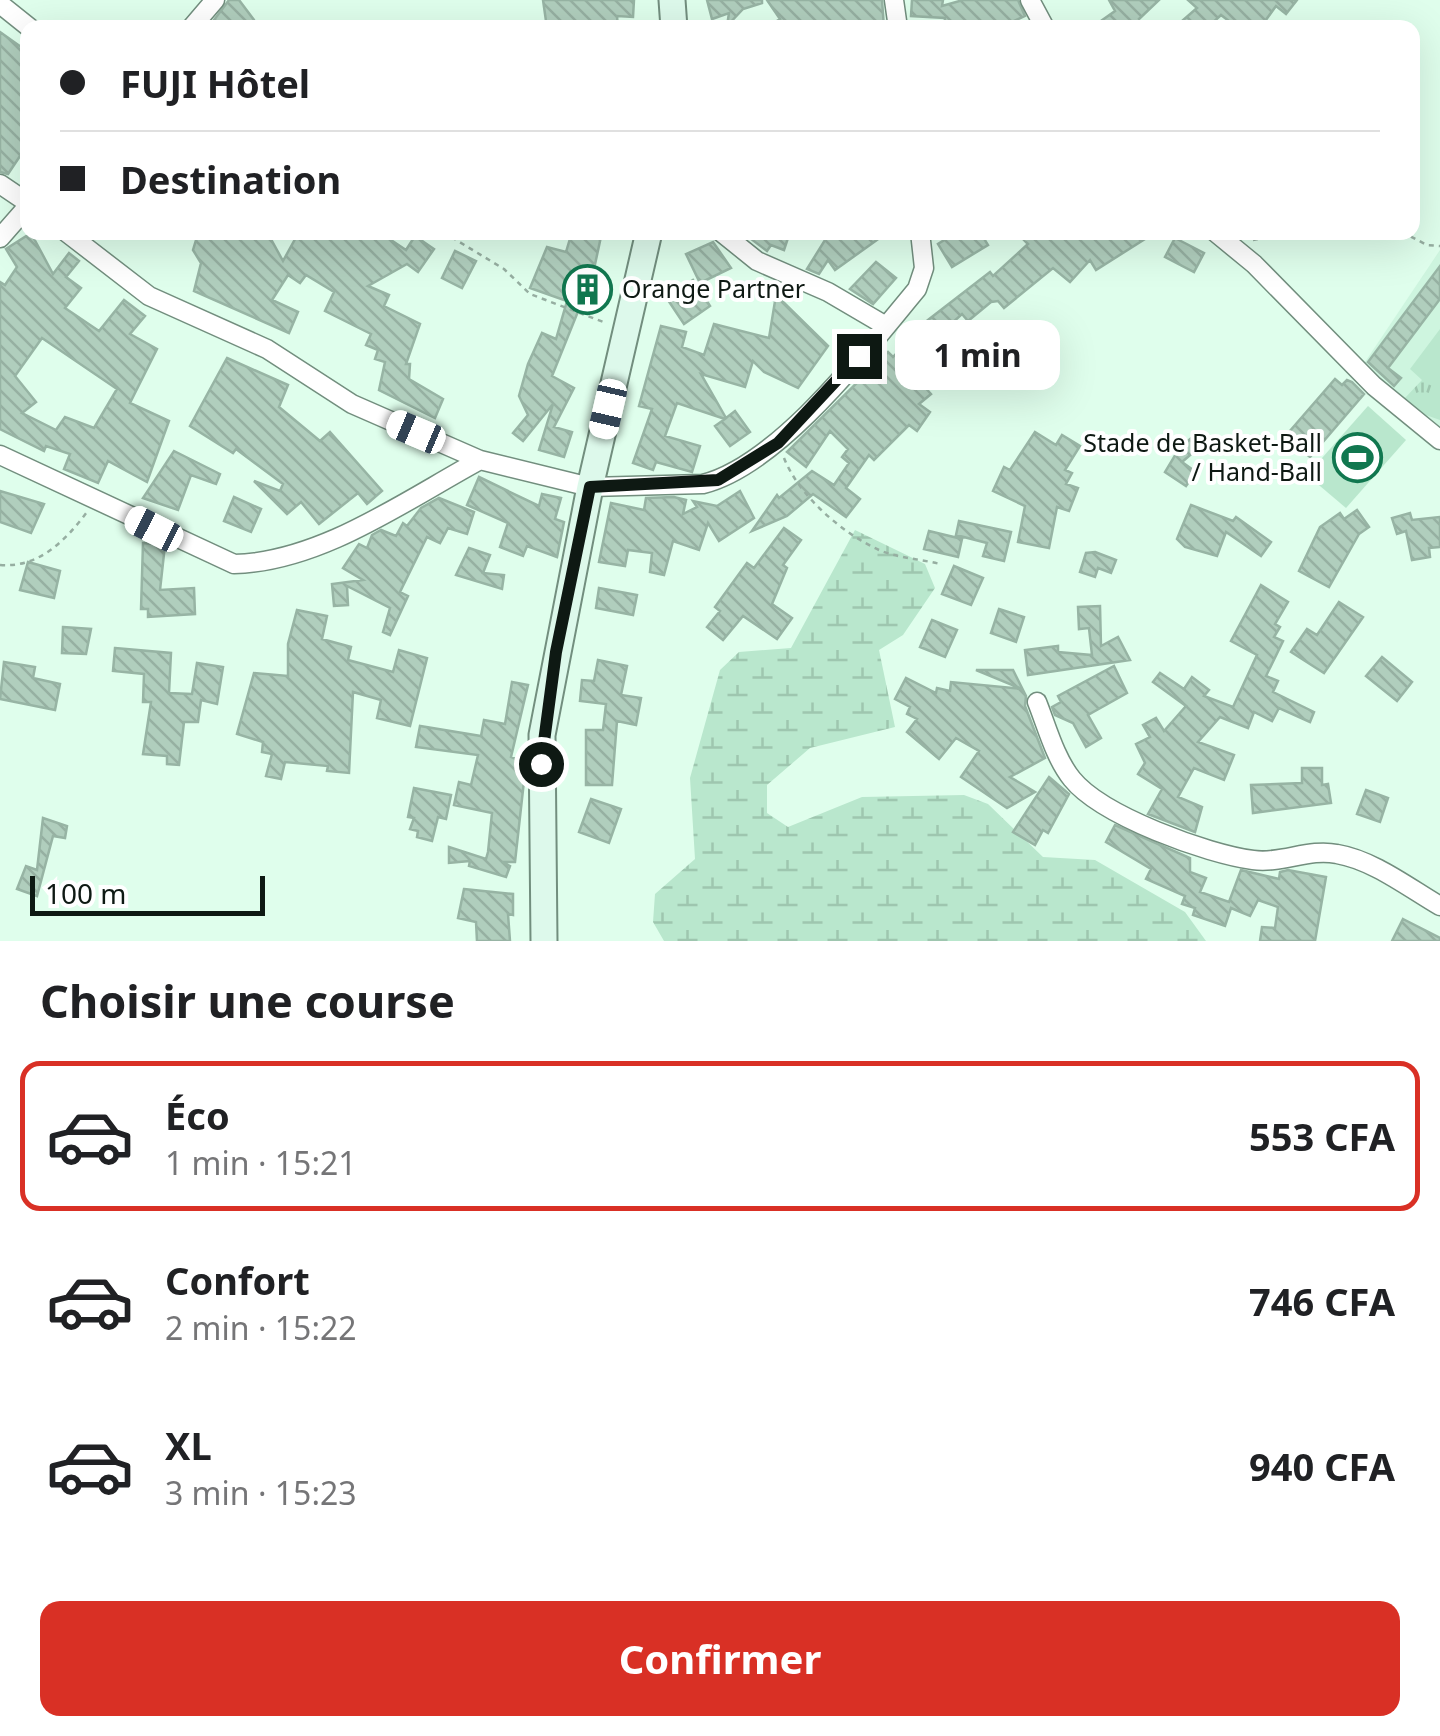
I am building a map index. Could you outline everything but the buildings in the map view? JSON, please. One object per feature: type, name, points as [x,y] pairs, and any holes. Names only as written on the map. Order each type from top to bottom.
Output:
[{"type":"main road","points":[[544,941],[542,735],[590,487],[647,240]]},
{"type":"street","points":[[197,20],[215,0]]},
{"type":"street","points":[[0,4],[20,20]]},
{"type":"street","points":[[0,238],[20,214]]},
{"type":"street","points":[[76,240],[149,296],[266,349],[352,404],[480,460],[590,487],[704,484],[718,480],[778,443],[886,326],[922,280],[920,240]]},
{"type":"street","points":[[731,240],[758,261],[828,292],[886,326]]},
{"type":"street","points":[[1226,240],[1345,352],[1374,386],[1440,440]]},
{"type":"street","points":[[0,455],[234,564],[257,563],[329,540],[480,460]]},
{"type":"street","points":[[1037,702],[1056,750],[1078,786],[1142,823],[1189,845],[1256,861],[1284,860],[1320,851],[1341,854],[1362,861],[1440,906]]},
{"type":"path","points":[[457,240],[504,268],[536,297],[626,331]]},
{"type":"path","points":[[1232,244],[1251,240]]},
{"type":"path","points":[[778,443],[791,476],[827,515],[878,550],[940,564]]},
{"type":"path","points":[[0,565],[15,566],[52,552],[96,498]]},
{"type":"shaded area","points":[[1440,250],[1440,433],[1361,368]]},
{"type":"green space","points":[[1440,329],[1440,420],[1403,407],[1404,399],[1422,380],[1410,369]]},
{"type":"green space","name":"Stade de Basket-Ball / Hand-Ball","points":[[1368,406],[1406,440],[1346,508],[1307,475]]},
{"type":"green space","points":[[855,530],[925,564],[935,588],[903,635],[879,650],[895,727],[810,748],[767,785],[767,813],[788,827],[862,797],[964,795],[988,804],[1043,857],[1095,860],[1185,912],[1206,941],[664,941],[653,922],[655,894],[695,859],[690,778],[720,670],[739,652],[791,648]]},
{"type":"place","name":"Orange Partner","points":[[587,289]]},
{"type":"place","name":"Stade de Basket-Ball / Hand-Ball","points":[[1357,457]]},
{"type":"route","points":[[541,764],[556,652],[590,487],[704,484],[718,480],[778,443],[859,356]]}]
